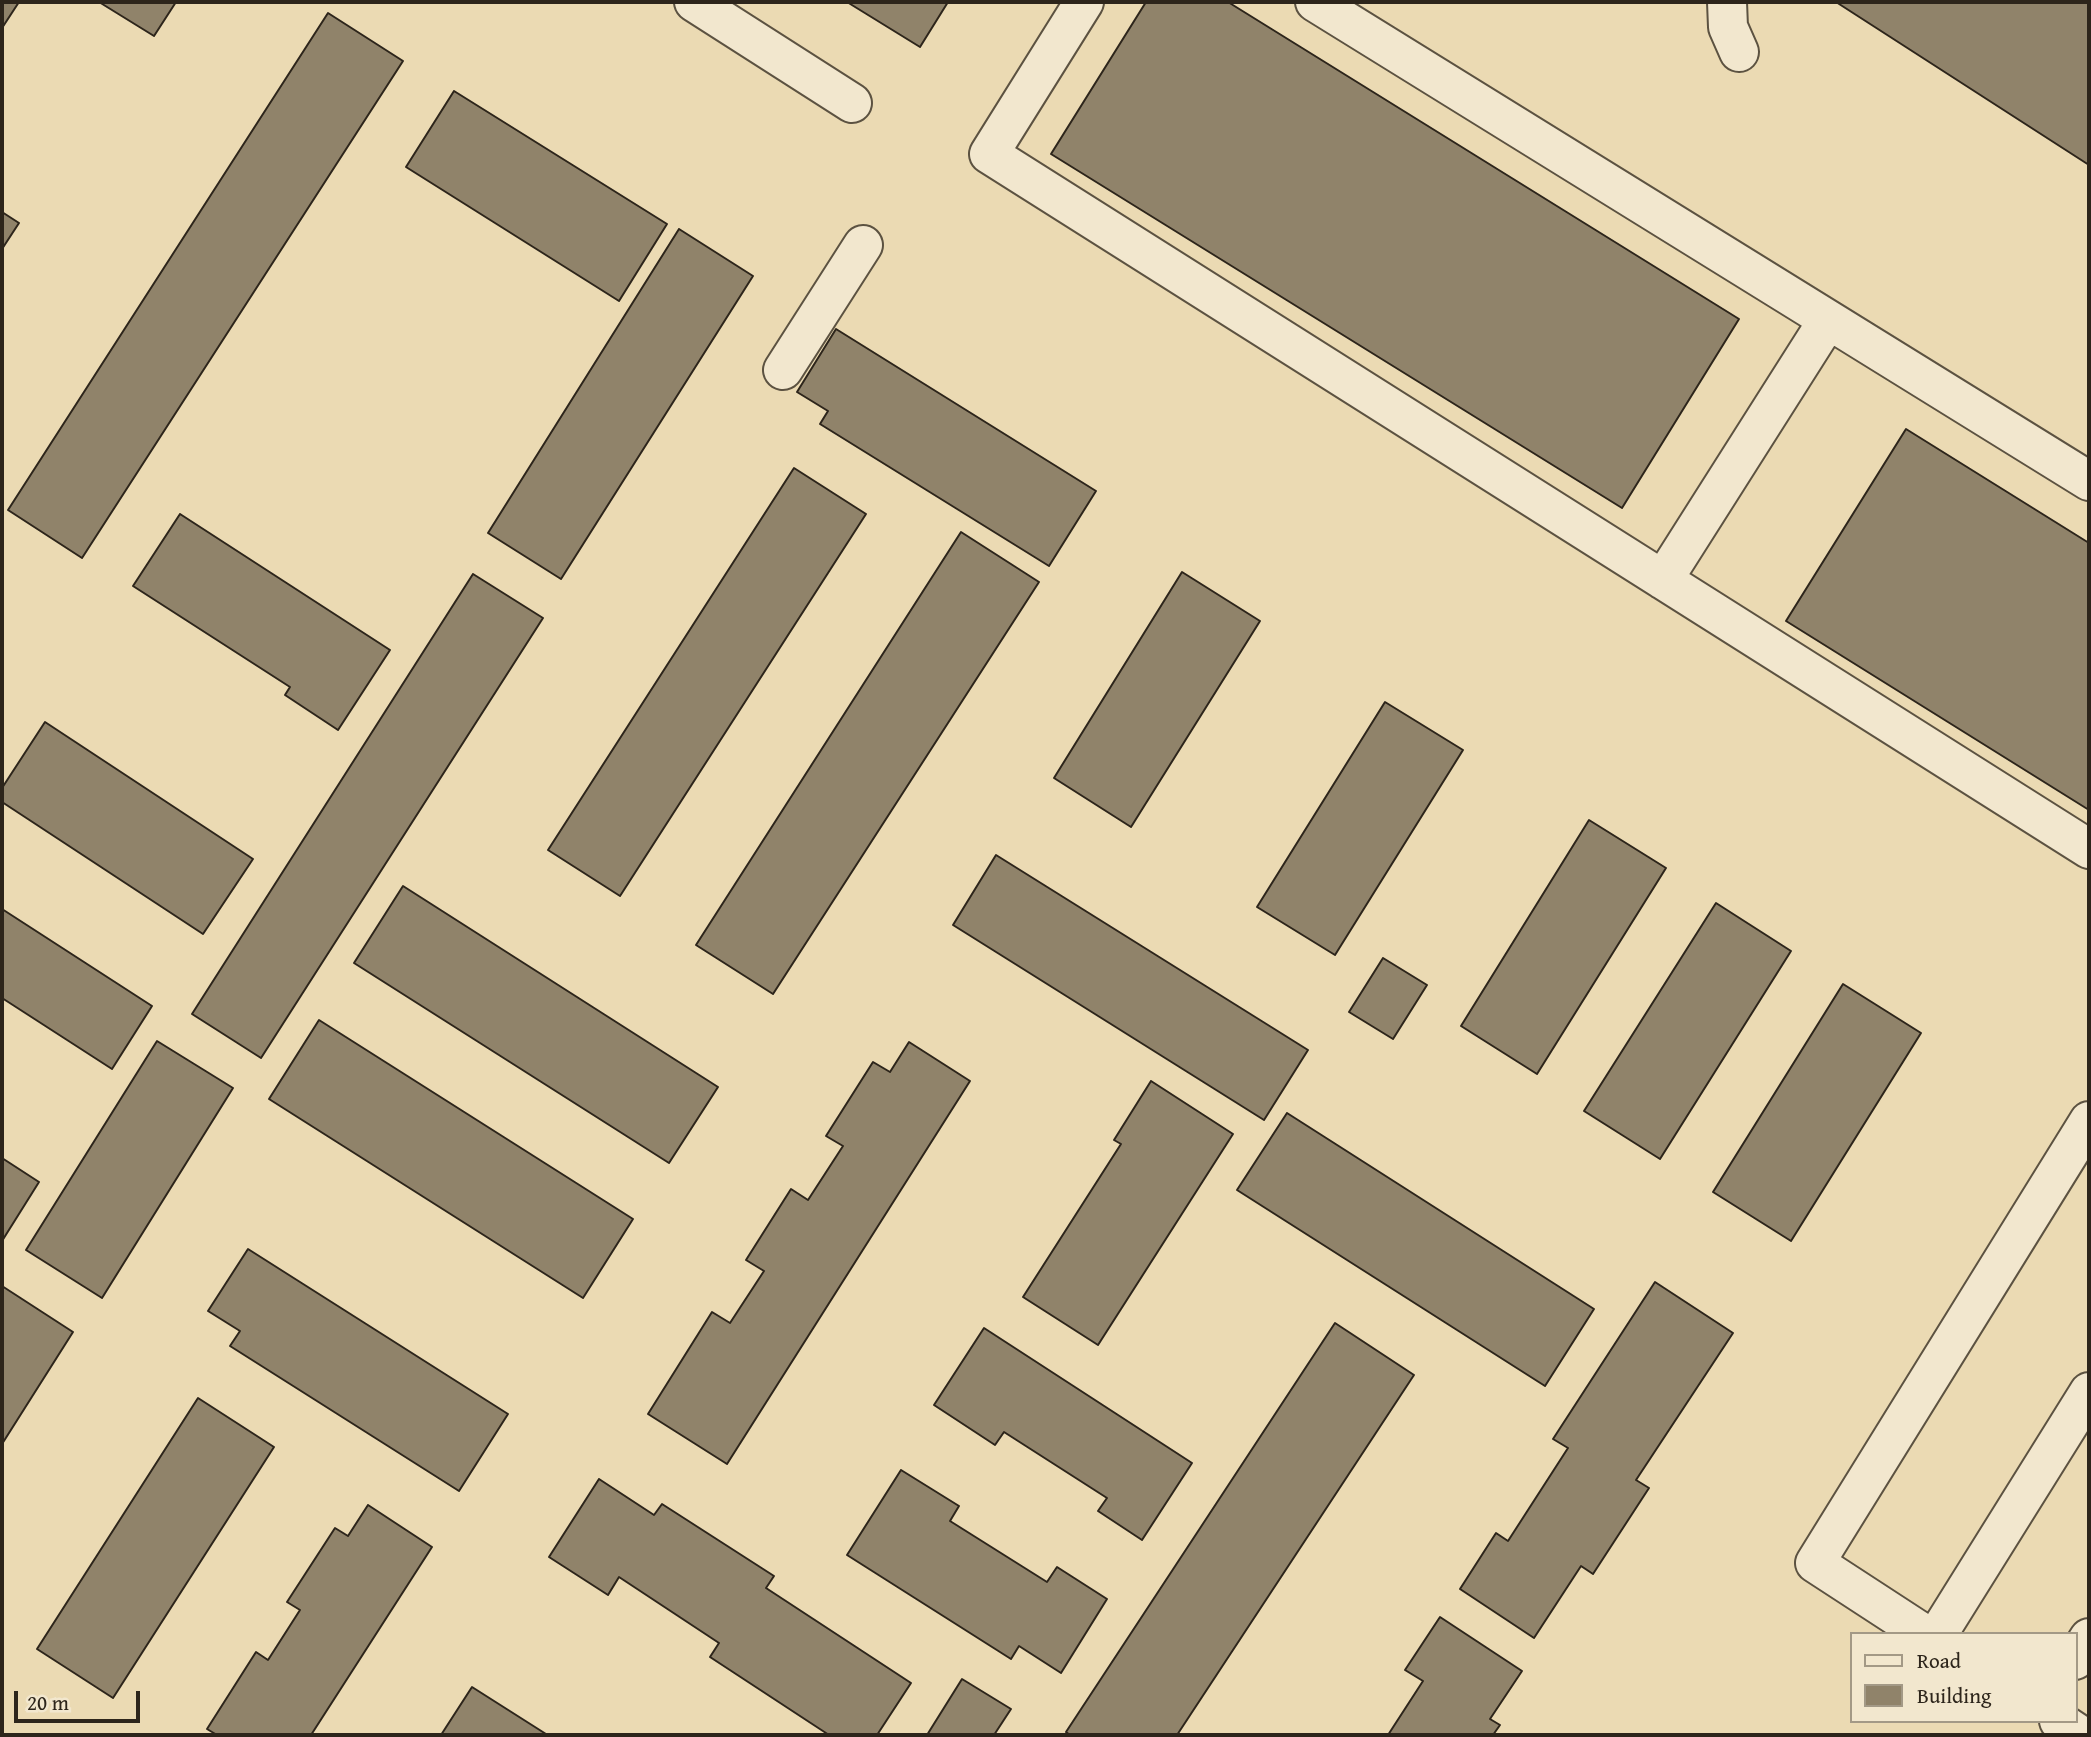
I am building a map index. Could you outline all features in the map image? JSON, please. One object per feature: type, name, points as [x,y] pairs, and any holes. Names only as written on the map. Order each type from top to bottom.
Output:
[{"type":"street","points":[[694,2],[852,103]]},
{"type":"street","points":[[1084,2],[989,154],[2089,849]]},
{"type":"street","points":[[1315,2],[2089,481]]},
{"type":"street","points":[[1727,2],[1728,27],[1739,52]]},
{"type":"street","points":[[783,370],[863,245]]},
{"type":"street","points":[[1663,580],[1828,320]]},
{"type":"street","points":[[1921,1632],[1815,1563],[2089,1121]]},
{"type":"street","points":[[1939,1632],[2089,1392]]},
{"type":"street","points":[[2077,1657],[2089,1637]]},
{"type":"street","points":[[2062,1723],[2080,1735]]},
{"type":"building","points":[[2,2],[19,2],[2,28]]},
{"type":"building","points":[[99,2],[176,2],[154,36]]},
{"type":"building","points":[[847,2],[948,2],[920,47]]},
{"type":"building","points":[[1146,2],[1228,2],[1739,319],[1622,508],[1051,154]]},
{"type":"building","points":[[1836,2],[2089,2],[2089,165]]},
{"type":"building","points":[[328,13],[403,61],[82,558],[8,510]]},
{"type":"building","points":[[454,91],[667,224],[619,301],[406,167]]},
{"type":"building","points":[[2,212],[19,223],[2,249]]},
{"type":"building","points":[[679,229],[753,276],[561,579],[488,533]]},
{"type":"building","points":[[836,329],[1096,491],[1049,566],[820,424],[828,411],[797,392]]},
{"type":"building","points":[[1906,429],[2089,543],[2089,810],[1786,621]]},
{"type":"building","points":[[794,468],[866,514],[620,896],[548,850]]},
{"type":"building","points":[[180,514],[390,650],[338,730],[285,695],[290,687],[133,586]]},
{"type":"building","points":[[961,532],[1039,582],[773,994],[696,945]]},
{"type":"building","points":[[1182,572],[1260,621],[1131,827],[1054,778]]},
{"type":"building","points":[[473,574],[543,618],[261,1058],[192,1014]]},
{"type":"building","points":[[1385,702],[1463,750],[1335,955],[1257,907]]},
{"type":"building","points":[[45,722],[253,859],[203,934],[2,802],[2,788]]},
{"type":"building","points":[[1589,820],[1666,868],[1537,1074],[1461,1026]]},
{"type":"building","points":[[996,855],[1308,1050],[1264,1120],[953,925]]},
{"type":"building","points":[[403,886],[718,1087],[669,1163],[354,963]]},
{"type":"building","points":[[1716,903],[1791,951],[1660,1159],[1584,1111]]},
{"type":"building","points":[[2,909],[152,1006],[112,1069],[2,998]]},
{"type":"building","points":[[1383,958],[1427,985],[1393,1039],[1349,1012]]},
{"type":"building","points":[[1843,984],[1921,1033],[1791,1241],[1713,1192]]},
{"type":"building","points":[[319,1020],[633,1219],[583,1298],[269,1099]]},
{"type":"building","points":[[157,1041],[233,1088],[102,1298],[26,1250]]},
{"type":"building","points":[[909,1042],[970,1081],[727,1464],[648,1414],[712,1312],[730,1323],[764,1271],[746,1260],[791,1189],[808,1200],[843,1146],[826,1136],[873,1062],[890,1072]]},
{"type":"building","points":[[1151,1081],[1233,1134],[1098,1345],[1023,1297],[1121,1144],[1114,1140]]},
{"type":"building","points":[[1287,1113],[1594,1309],[1545,1386],[1237,1190]]},
{"type":"building","points":[[2,1158],[39,1182],[2,1241]]},
{"type":"building","points":[[248,1249],[508,1414],[459,1491],[230,1346],[240,1331],[208,1311]]},
{"type":"building","points":[[1655,1282],[1733,1333],[1636,1480],[1649,1488],[1593,1574],[1581,1566],[1534,1638],[1460,1589],[1496,1533],[1508,1541],[1568,1448],[1553,1439]]},
{"type":"building","points":[[2,1286],[73,1332],[2,1444]]},
{"type":"building","points":[[1335,1323],[1414,1375],[1177,1735],[1070,1735],[1066,1732]]},
{"type":"building","points":[[984,1328],[1192,1463],[1142,1540],[1098,1511],[1107,1498],[1004,1432],[995,1445],[934,1405]]},
{"type":"building","points":[[198,1398],[274,1447],[113,1698],[37,1649]]},
{"type":"building","points":[[901,1470],[959,1506],[950,1521],[1047,1582],[1057,1567],[1107,1599],[1061,1673],[1019,1646],[1011,1659],[847,1555]]},
{"type":"building","points":[[599,1479],[654,1515],[662,1504],[774,1576],[766,1588],[911,1683],[877,1735],[829,1735],[710,1657],[719,1643],[619,1577],[608,1595],[549,1557]]},
{"type":"building","points":[[368,1505],[432,1547],[311,1735],[217,1735],[207,1729],[256,1652],[268,1660],[300,1610],[287,1602],[335,1528],[348,1536]]},
{"type":"building","points":[[1440,1617],[1522,1671],[1490,1719],[1500,1725],[1493,1735],[1388,1735],[1423,1681],[1405,1670]]},
{"type":"building","points":[[962,1679],[1011,1709],[994,1735],[927,1735]]},
{"type":"building","points":[[472,1687],[546,1734],[441,1735]]}]
